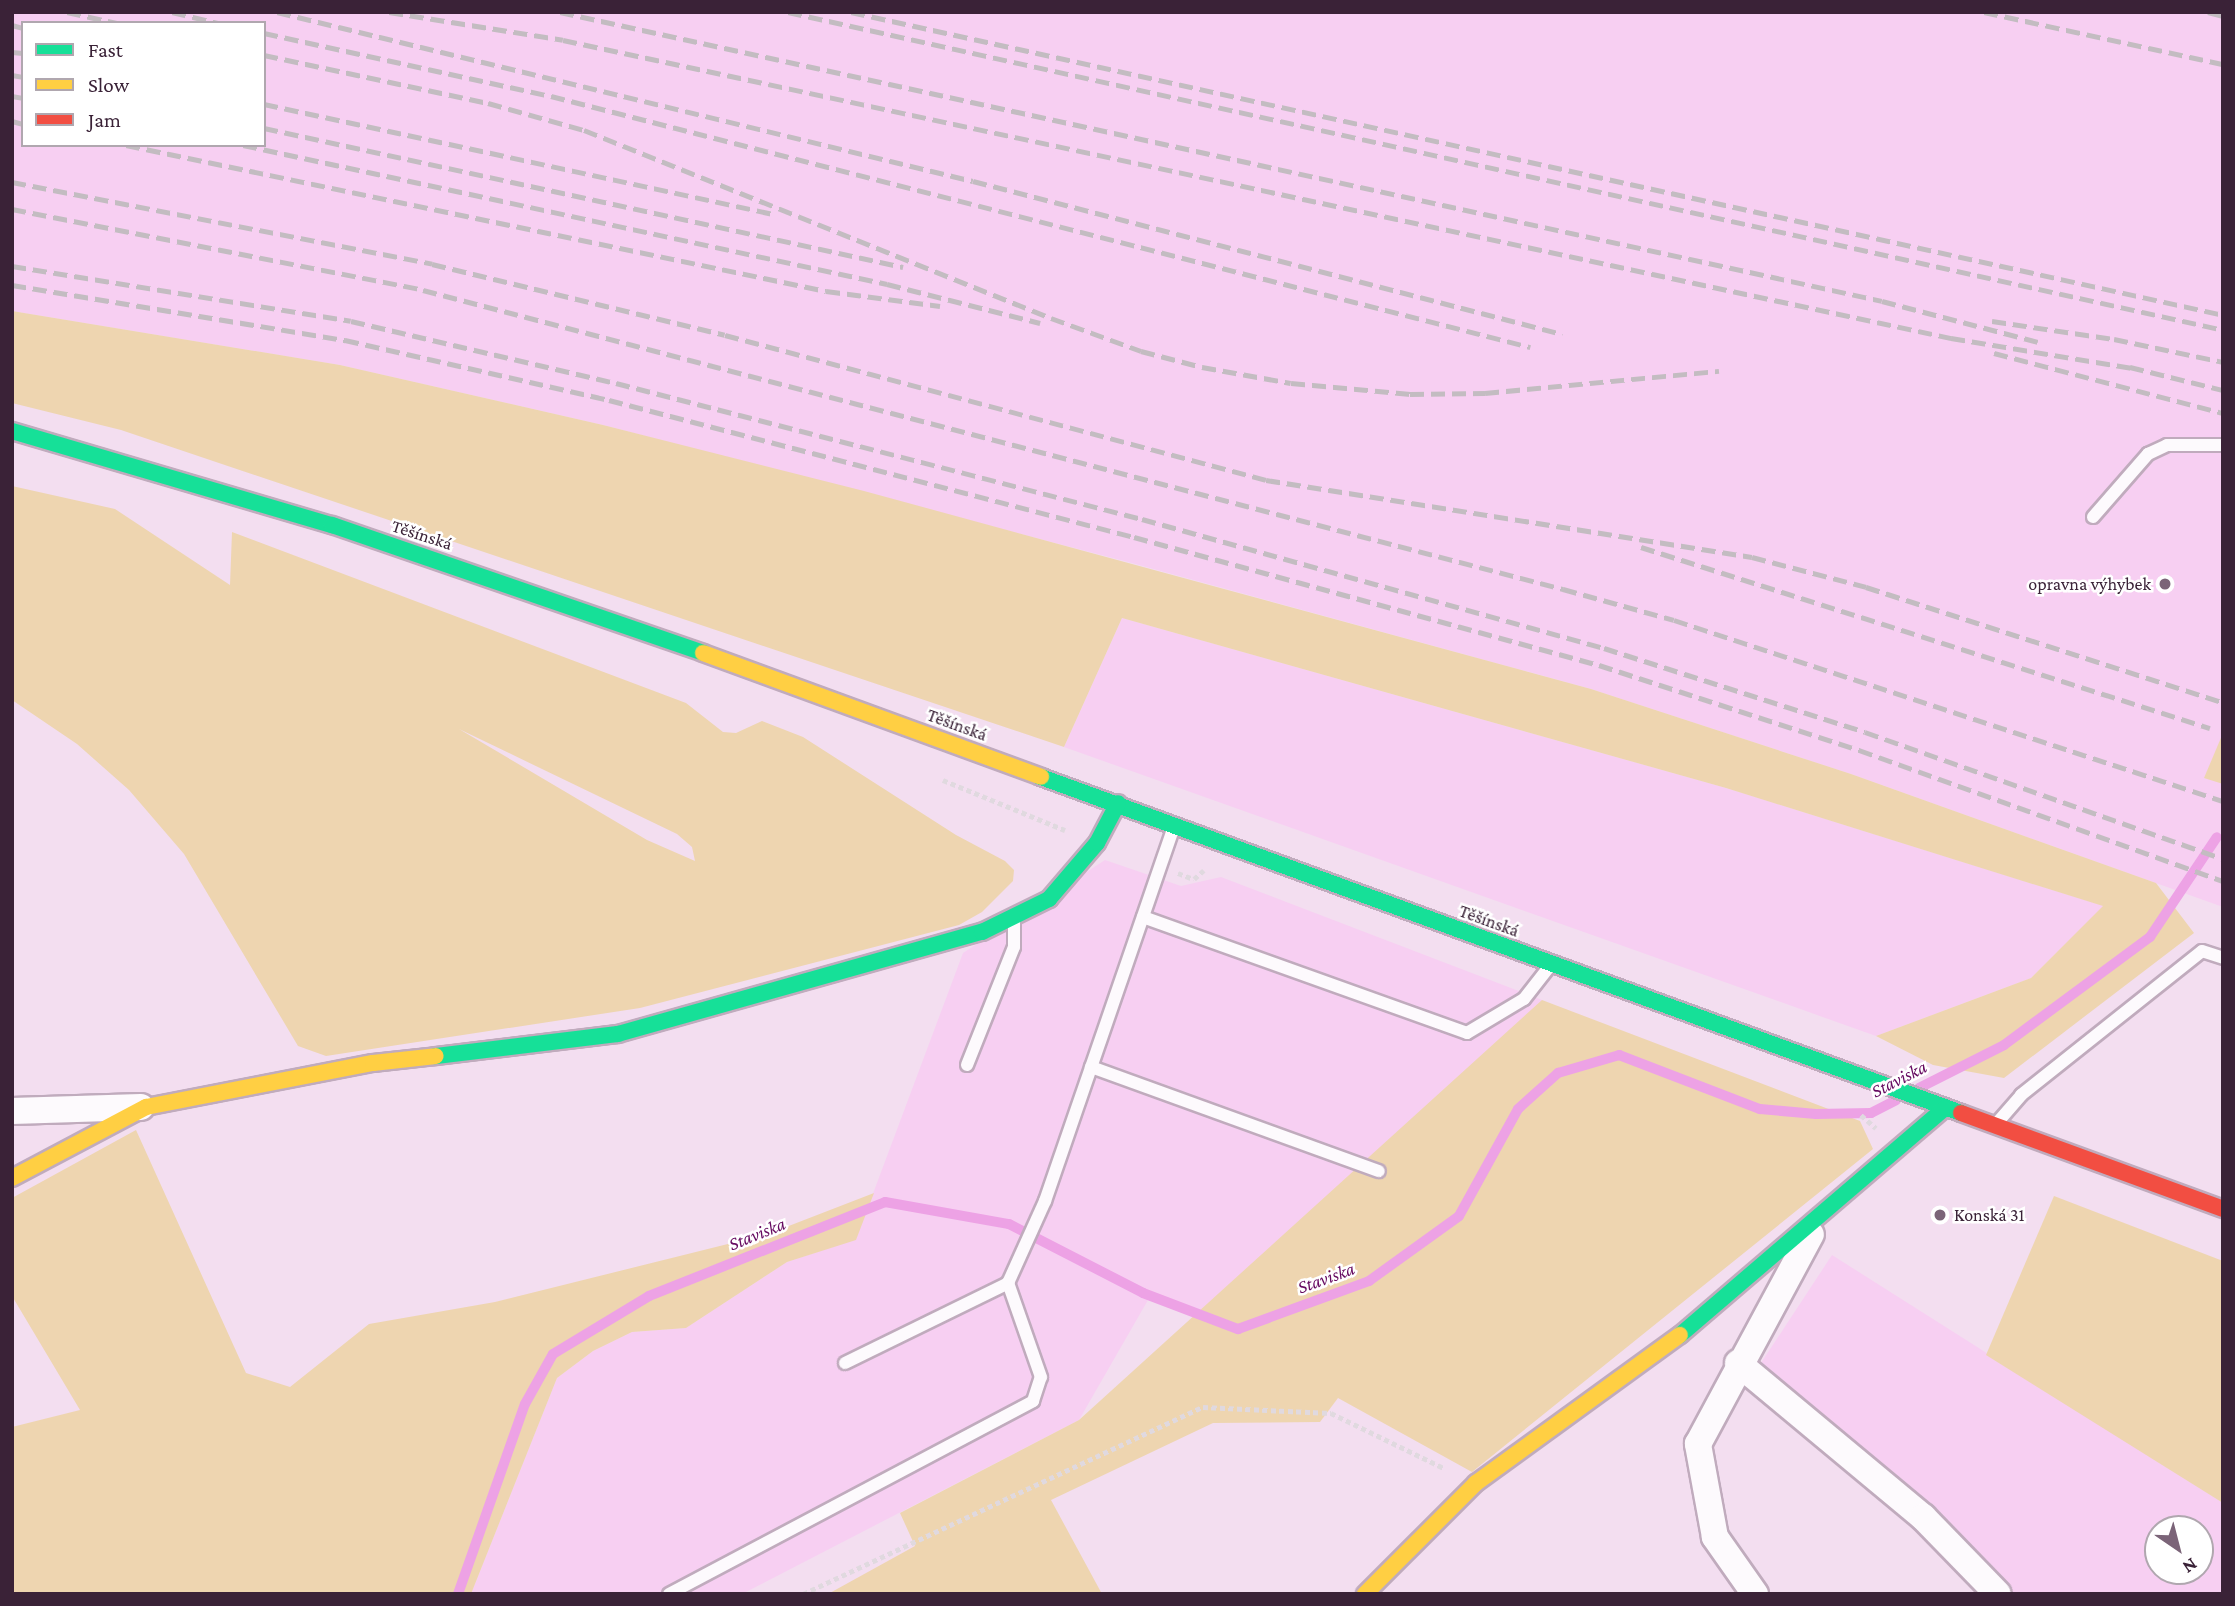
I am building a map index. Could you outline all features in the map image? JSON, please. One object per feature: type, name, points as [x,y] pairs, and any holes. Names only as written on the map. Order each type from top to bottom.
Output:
[{"type":"main road","name":"Těšínská","points":[[12,430],[332,525],[544,595],[2223,1209]]},
{"type":"main road","points":[[12,1178],[146,1107],[373,1063],[618,1034],[805,985],[982,932],[1049,899],[1097,843],[1118,803]]},
{"type":"main road","points":[[1365,1594],[1476,1483],[1714,1310],[1815,1226],[1944,1109]]},
{"type":"street","points":[[12,1111],[146,1107]]},
{"type":"street","points":[[1755,1594],[1715,1536],[1698,1444],[1738,1363],[1815,1226]]},
{"type":"street","points":[[1738,1363],[1923,1517],[1998,1594]]},
{"type":"lane","points":[[2093,517],[2148,454],[2167,445],[2223,445]]},
{"type":"lane","points":[[845,1363],[1008,1283],[1045,1200],[1174,825]]},
{"type":"lane","points":[[967,1065],[1014,947],[1014,916]]},
{"type":"lane","points":[[1143,917],[1466,1034],[1524,999],[1551,964]]},
{"type":"lane","points":[[1994,1127],[2021,1095],[2202,951],[2223,958]]},
{"type":"lane","points":[[1091,1067],[1379,1171]]},
{"type":"lane","points":[[668,1594],[1033,1401],[1041,1377],[1008,1283]]},
{"type":"path","points":[[803,1594],[1203,1407],[1331,1413],[1476,1483]]},
{"type":"shaded area","points":[[12,12],[2223,12],[2223,907],[1851,774],[1591,689],[1128,562],[603,425],[340,365],[12,311]]},
{"type":"shaded area","points":[[12,311],[340,365],[603,425],[864,491],[1591,689],[1851,774],[2156,883],[2194,933],[2004,1078],[1933,1065],[1876,1036],[2031,978],[2103,906],[1726,788],[1122,618],[1064,747],[121,430],[12,403]]},
{"type":"shaded area","points":[[12,486],[115,509],[230,585],[232,532],[686,703],[723,732],[736,733],[762,721],[803,737],[956,835],[1005,861],[1014,870],[1013,881],[982,912],[959,925],[640,1008],[326,1056],[298,1046],[184,854],[129,790],[77,744],[12,700]],"holes":[[[459,729],[677,834],[692,847],[695,861],[647,840]]]},
{"type":"shaded area","points":[[1122,618],[1726,788],[2104,906],[2031,978],[1876,1036],[1064,747]]},
{"type":"shaded area","points":[[2223,733],[2223,784],[2204,778]]},
{"type":"shaded area","points":[[1105,860],[1181,886],[1221,877],[1542,1000],[1457,1211],[1243,1320],[1148,1300],[1079,1420],[742,1594],[471,1594],[557,1378],[593,1351],[632,1332],[686,1328],[787,1262],[856,1239],[963,953]]},
{"type":"shaded area","points":[[1542,1000],[1860,1121],[1873,1149],[1472,1472],[1338,1398],[1320,1422],[1213,1423],[1051,1500],[1102,1594],[828,1594],[915,1546],[900,1513],[1079,1420]]},
{"type":"shaded area","points":[[136,1130],[246,1373],[290,1387],[369,1324],[495,1302],[768,1234],[874,1193],[856,1240],[787,1262],[686,1328],[632,1332],[593,1351],[557,1378],[471,1594],[12,1594],[12,1427],[80,1410],[12,1296],[12,1198]]},
{"type":"shaded area","points":[[2054,1196],[2223,1261],[2223,1503],[1986,1355]]},
{"type":"shaded area","points":[[1832,1255],[2223,1503],[2223,1594],[2008,1594],[1761,1363]]},
{"type":"waterway","name":"Staviska","points":[[1919,1088],[2004,1045],[2150,937],[2217,837]]},
{"type":"waterway","name":"Staviska","points":[[458,1594],[525,1404],[553,1354],[649,1296],[885,1202],[1009,1224],[1143,1293],[1238,1329],[1369,1281],[1459,1216],[1518,1109],[1558,1073],[1619,1055],[1760,1109],[1816,1114],[1871,1113],[1896,1100]]},
{"type":"railway","points":[[67,12],[108,21]]},
{"type":"railway","points":[[172,12],[210,21]]},
{"type":"railway","points":[[277,12],[973,181],[1562,334]]},
{"type":"railway","points":[[389,12],[563,40],[1951,338],[2138,369]]},
{"type":"railway","points":[[560,12],[1882,301],[2038,342]]},
{"type":"railway","points":[[788,12],[2223,330]]},
{"type":"railway","points":[[851,12],[2223,315]]},
{"type":"railway","points":[[1984,12],[2223,64]]},
{"type":"railway","points":[[2208,12],[2223,16]]},
{"type":"railway","points":[[12,25],[21,27]]},
{"type":"railway","points":[[266,33],[551,96],[1530,347]]},
{"type":"railway","points":[[12,52],[21,53]]},
{"type":"railway","points":[[266,55],[488,103],[584,130],[1051,318],[1141,351],[1202,367],[1291,383],[1410,394],[1485,393],[1719,371]]},
{"type":"railway","points":[[12,75],[21,77]]},
{"type":"railway","points":[[12,96],[21,98]]},
{"type":"railway","points":[[266,104],[773,214]]},
{"type":"railway","points":[[12,121],[21,123]]},
{"type":"railway","points":[[266,128],[903,267]]},
{"type":"railway","points":[[136,147],[826,291],[940,306]]},
{"type":"railway","points":[[252,147],[887,284],[1040,323]]},
{"type":"railway","points":[[12,182],[432,264],[725,335],[1266,480],[1752,557],[1866,587],[2223,702]]},
{"type":"railway","points":[[12,209],[423,290],[1563,589],[1674,620],[2223,801]]},
{"type":"railway","points":[[12,266],[351,321],[616,383],[1142,519],[1604,648],[1865,732],[2223,859]]},
{"type":"railway","points":[[12,285],[345,340],[609,400],[1134,537],[1599,665],[1859,750],[2223,881]]},
{"type":"railway","points":[[1992,321],[2114,339],[2223,362]]},
{"type":"railway","points":[[1994,353],[2223,413]]},
{"type":"railway","points":[[2130,367],[2223,390]]},
{"type":"railway","points":[[1641,547],[2210,728]]},
{"type":"traffic: fast","points":[[12,431],[332,525],[703,653]]},
{"type":"traffic: fast","points":[[1041,777],[1961,1113]]},
{"type":"traffic: fast","points":[[436,1056],[618,1034],[982,932],[1049,899],[1097,843],[1118,803]]},
{"type":"traffic: fast","points":[[1680,1335],[1944,1109]]},
{"type":"traffic: slow","points":[[703,653],[1041,777]]},
{"type":"traffic: slow","points":[[12,1178],[146,1107],[373,1063],[436,1056]]},
{"type":"traffic: slow","points":[[1365,1594],[1476,1483],[1680,1335]]},
{"type":"traffic: jam","points":[[1961,1113],[2223,1209]]},
{"type":"place","name":"opravna výhybek","points":[[2165,584]]},
{"type":"place","name":"Konská 31","points":[[1940,1215]]}]
